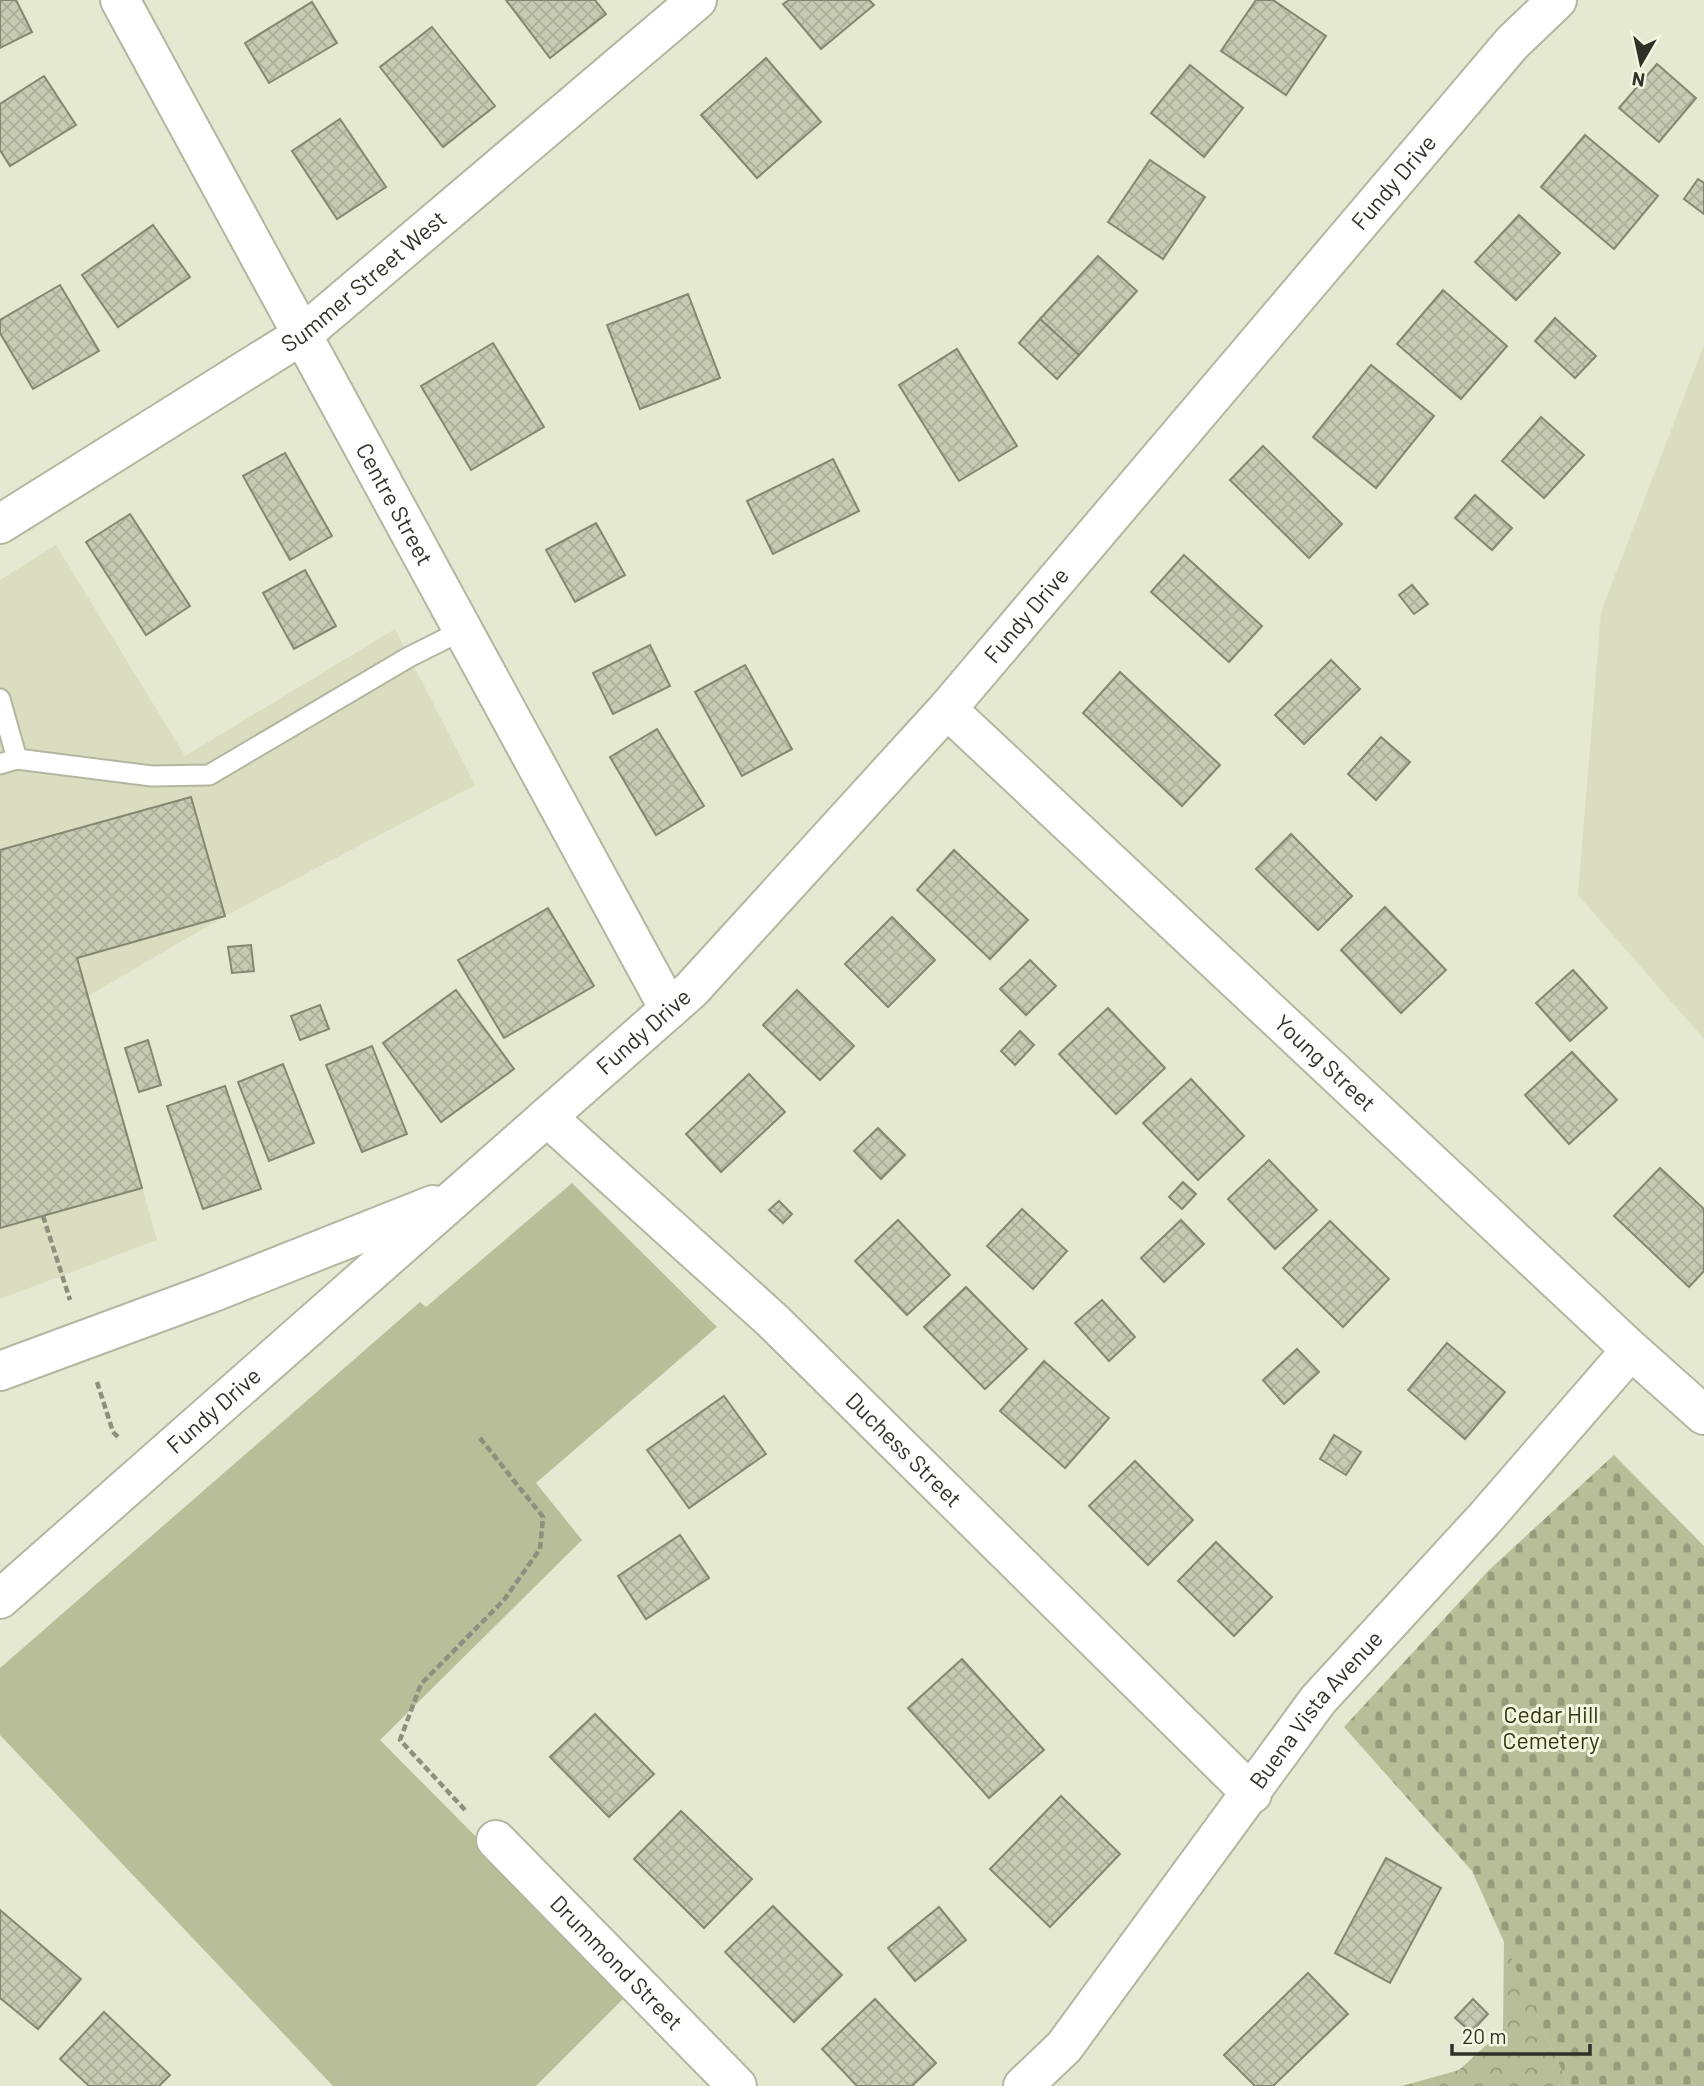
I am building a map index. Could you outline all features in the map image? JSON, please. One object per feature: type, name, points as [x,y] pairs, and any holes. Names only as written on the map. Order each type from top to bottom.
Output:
[{"type":"street","name":"Centre Street","points":[[120,0],[669,1009]]},
{"type":"street","name":"Summer Street West","points":[[0,524],[302,335],[697,0]]},
{"type":"street","name":"Fundy Drive","points":[[0,1599],[691,990],[947,709],[1497,61],[1557,0]]},
{"type":"street","name":"Young Street","points":[[947,709],[1630,1350],[1704,1415]]},
{"type":"street","name":"Duchess Street","points":[[547,1117],[773,1321],[1252,1794]]},
{"type":"street","name":"Fundy Drive","points":[[0,1371],[211,1293],[459,1195]]},
{"type":"street","name":"Buena Vista Avenue","points":[[1023,2086],[1064,2047],[1252,1794],[1318,1700],[1487,1516],[1630,1350]]},
{"type":"street","name":"Drummond Street","points":[[496,1840],[737,2086]]},
{"type":"lane","points":[[0,699],[9,761],[152,776],[209,775],[409,657],[463,630]]},
{"type":"path","points":[[481,1438],[543,1517],[540,1549],[504,1600],[421,1684],[400,1740],[496,1840]]},
{"type":"shaded area","points":[[1704,345],[1704,1039],[1578,895],[1601,612]]},
{"type":"shaded area","points":[[56,545],[185,756],[395,629],[475,785],[225,916],[88,996],[157,1240],[0,1299],[0,580]]},
{"type":"green space","points":[[572,1183],[717,1327],[536,1483],[582,1540],[380,1740],[630,1992],[536,2086],[333,2086],[0,1735],[0,1668],[420,1302],[426,1307]]},
{"type":"green space","name":"Cedar Hill Cemetery","points":[[1614,1455],[1704,1546],[1704,2086],[1569,2086],[1472,1871],[1344,1727],[1489,1570]]},
{"type":"green space","points":[[1504,1941],[1569,2086],[1402,2086],[1459,2070],[1503,2030]]},
{"type":"building","points":[[0,0],[16,0],[32,32],[0,48]]},
{"type":"building","points":[[506,0],[595,0],[606,14],[550,58]]},
{"type":"building","points":[[789,0],[869,0],[874,5],[821,49],[783,4]]},
{"type":"building","points":[[1256,0],[1273,0],[1326,36],[1286,95],[1221,51]]},
{"type":"building","points":[[312,2],[337,43],[269,83],[245,43]]},
{"type":"building","points":[[432,27],[495,106],[443,147],[380,67]]},
{"type":"building","points":[[766,58],[821,122],[757,178],[701,115]]},
{"type":"building","points":[[1657,64],[1696,98],[1659,142],[1619,108]]},
{"type":"building","points":[[1190,65],[1243,108],[1204,157],[1151,113]]},
{"type":"building","points":[[44,76],[76,125],[10,166],[0,150],[0,104]]},
{"type":"building","points":[[340,119],[386,187],[337,219],[292,151]]},
{"type":"building","points":[[1585,135],[1658,196],[1614,249],[1541,187]]},
{"type":"building","points":[[1150,160],[1205,197],[1163,259],[1108,222]]},
{"type":"building","points":[[1698,179],[1704,183],[1704,214],[1684,199]]},
{"type":"building","points":[[1519,215],[1560,253],[1516,300],[1475,262]]},
{"type":"building","points":[[153,225],[190,277],[118,327],[82,275]]},
{"type":"building","points":[[1098,256],[1137,291],[1079,355],[1040,319]]},
{"type":"building","points":[[60,285],[99,351],[33,389],[0,333],[0,320]]},
{"type":"building","points":[[1443,290],[1507,346],[1461,399],[1397,344]]},
{"type":"building","points":[[688,294],[720,378],[640,409],[607,325]]},
{"type":"building","points":[[1555,318],[1596,356],[1575,378],[1535,341]]},
{"type":"building","points":[[1040,319],[1079,355],[1057,379],[1019,343]]},
{"type":"building","points":[[493,343],[544,427],[471,470],[421,386]]},
{"type":"building","points":[[957,349],[1017,446],[959,481],[899,385]]},
{"type":"building","points":[[1371,365],[1434,416],[1376,488],[1313,437]]},
{"type":"building","points":[[1541,417],[1584,455],[1544,498],[1502,461]]},
{"type":"building","points":[[1263,446],[1342,524],[1309,558],[1230,480]]},
{"type":"building","points":[[285,453],[332,536],[290,560],[243,476]]},
{"type":"building","points":[[833,459],[859,511],[773,554],[747,501]]},
{"type":"building","points":[[1475,495],[1512,528],[1492,550],[1455,518]]},
{"type":"building","points":[[130,514],[190,606],[146,635],[86,542]]},
{"type":"building","points":[[596,523],[625,575],[575,602],[546,550]]},
{"type":"building","points":[[1184,555],[1262,626],[1229,662],[1151,592]]},
{"type":"building","points":[[305,570],[336,626],[294,649],[263,593]]},
{"type":"building","points":[[1412,585],[1428,604],[1414,614],[1399,595]]},
{"type":"building","points":[[650,645],[670,686],[613,714],[593,673]]},
{"type":"building","points":[[1331,660],[1360,689],[1304,744],[1275,715]]},
{"type":"building","points":[[745,665],[792,749],[742,776],[695,692]]},
{"type":"building","points":[[1120,672],[1220,765],[1182,806],[1083,713]]},
{"type":"building","points":[[657,729],[704,806],[656,835],[610,757]]},
{"type":"building","points":[[1381,737],[1410,762],[1376,800],[1348,774]]},
{"type":"building","points":[[191,797],[225,916],[77,958],[142,1188],[0,1228],[0,850]]},
{"type":"building","points":[[1291,834],[1352,896],[1318,930],[1256,869]]},
{"type":"building","points":[[954,850],[1028,920],[990,959],[917,890]]},
{"type":"building","points":[[1385,907],[1446,970],[1401,1013],[1341,950]]},
{"type":"building","points":[[548,908],[594,986],[504,1038],[458,960]]},
{"type":"building","points":[[892,917],[935,960],[888,1007],[845,964]]},
{"type":"building","points":[[251,945],[254,971],[232,973],[228,947]]},
{"type":"building","points":[[1030,960],[1056,986],[1026,1015],[1000,989]]},
{"type":"building","points":[[1573,970],[1607,1008],[1570,1041],[1536,1003]]},
{"type":"building","points":[[456,990],[514,1069],[441,1122],[383,1043]]},
{"type":"building","points":[[797,990],[854,1046],[820,1080],[763,1025]]},
{"type":"building","points":[[320,1005],[329,1029],[300,1040],[291,1016]]},
{"type":"building","points":[[1108,1008],[1165,1068],[1116,1114],[1059,1054]]},
{"type":"building","points":[[1020,1031],[1034,1045],[1015,1065],[1001,1051]]},
{"type":"building","points":[[148,1040],[161,1085],[139,1092],[125,1048]]},
{"type":"building","points":[[372,1046],[407,1134],[362,1152],[326,1065]]},
{"type":"building","points":[[1572,1052],[1617,1100],[1569,1144],[1525,1095]]},
{"type":"building","points":[[283,1064],[314,1143],[269,1161],[238,1082]]},
{"type":"building","points":[[749,1074],[785,1112],[721,1172],[686,1134]]},
{"type":"building","points":[[1191,1079],[1244,1136],[1198,1180],[1143,1123]]},
{"type":"building","points":[[225,1086],[261,1189],[203,1209],[167,1106]]},
{"type":"building","points":[[878,1128],[905,1155],[881,1179],[854,1151]]},
{"type":"building","points":[[1269,1160],[1317,1210],[1275,1249],[1228,1199]]},
{"type":"building","points":[[1660,1168],[1704,1209],[1704,1271],[1689,1287],[1614,1216]]},
{"type":"building","points":[[1183,1182],[1196,1194],[1182,1209],[1169,1197]]},
{"type":"building","points":[[779,1201],[792,1214],[783,1223],[769,1210]]},
{"type":"building","points":[[1022,1209],[1067,1251],[1033,1289],[987,1246]]},
{"type":"building","points":[[898,1220],[950,1275],[907,1315],[855,1261]]},
{"type":"building","points":[[1181,1220],[1204,1244],[1164,1282],[1141,1258]]},
{"type":"building","points":[[1330,1221],[1389,1279],[1343,1327],[1283,1268]]},
{"type":"building","points":[[966,1287],[1027,1349],[985,1389],[924,1327]]},
{"type":"building","points":[[1102,1300],[1135,1337],[1109,1361],[1075,1323]]},
{"type":"building","points":[[1447,1343],[1505,1392],[1465,1439],[1408,1390]]},
{"type":"building","points":[[1297,1349],[1319,1372],[1284,1404],[1263,1380]]},
{"type":"building","points":[[1044,1361],[1109,1418],[1065,1468],[1000,1411]]},
{"type":"building","points":[[724,1396],[766,1454],[689,1508],[647,1450]]},
{"type":"building","points":[[1334,1435],[1361,1452],[1346,1475],[1320,1459]]},
{"type":"building","points":[[1135,1461],[1193,1520],[1148,1565],[1089,1506]]},
{"type":"building","points":[[680,1535],[709,1578],[646,1619],[618,1576]]},
{"type":"building","points":[[1216,1542],[1272,1597],[1234,1636],[1178,1581]]},
{"type":"building","points":[[962,1659],[1044,1750],[989,1798],[908,1708]]},
{"type":"building","points":[[595,1714],[654,1774],[609,1817],[550,1757]]},
{"type":"building","points":[[1061,1796],[1120,1854],[1050,1927],[990,1869]]},
{"type":"building","points":[[681,1811],[752,1879],[704,1928],[634,1859]]},
{"type":"building","points":[[1386,1858],[1441,1888],[1390,1983],[1335,1953]]},
{"type":"building","points":[[773,1906],[842,1975],[794,2022],[725,1952]]},
{"type":"building","points":[[939,1907],[966,1940],[915,1981],[888,1948]]},
{"type":"building","points":[[0,1910],[81,1979],[38,2029],[0,1998]]},
{"type":"building","points":[[1308,1973],[1348,2014],[1273,2086],[1255,2086],[1224,2055]]},
{"type":"building","points":[[875,1999],[936,2063],[912,2086],[857,2086],[822,2049]]},
{"type":"building","points":[[1473,1999],[1488,2014],[1471,2032],[1455,2018]]},
{"type":"building","points":[[104,2012],[170,2075],[159,2086],[89,2086],[60,2059]]}]
